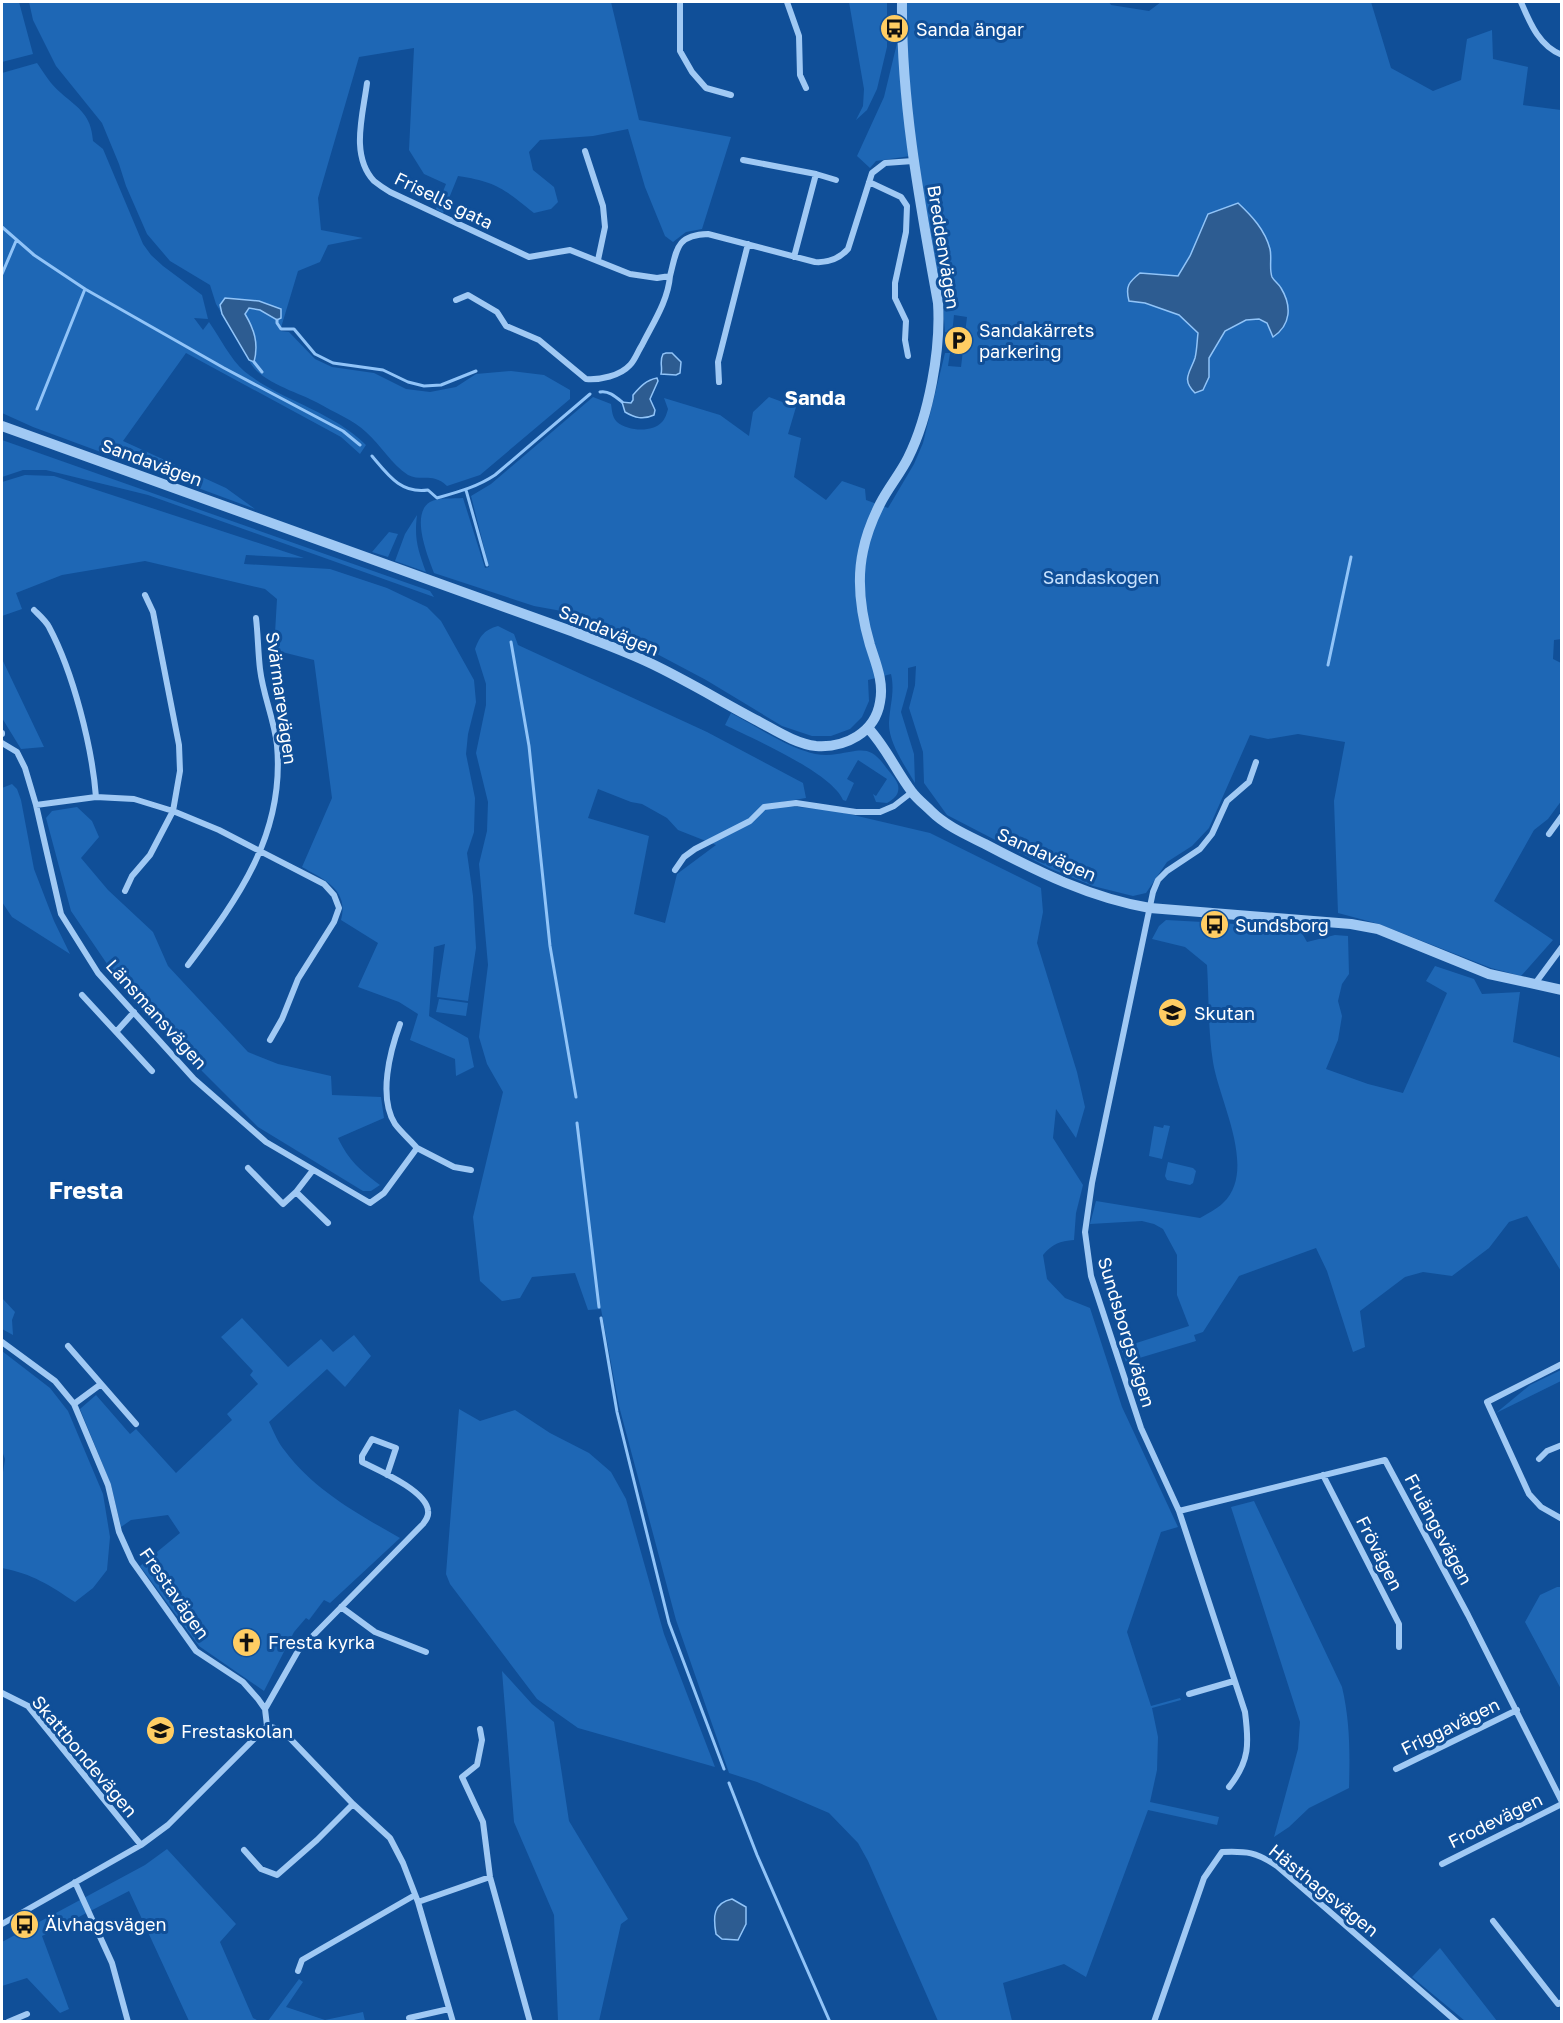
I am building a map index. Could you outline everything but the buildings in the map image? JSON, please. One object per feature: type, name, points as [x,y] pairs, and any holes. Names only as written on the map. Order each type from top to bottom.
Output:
[{"type":"street","points":[[680,2],[680,51],[692,72],[706,88],[731,95]]},
{"type":"street","points":[[787,2],[799,36],[800,75],[806,88]]},
{"type":"street","name":"Breddenvägen","points":[[868,728],[880,705],[882,685],[865,628],[860,601],[859,580],[863,550],[880,504],[908,458],[918,434],[932,382],[938,345],[938,303],[913,161],[906,86],[902,2]]},
{"type":"street","points":[[1521,2],[1532,26],[1549,50],[1562,56]]},
{"type":"street","name":"Frisells gata","points":[[367,83],[359,147],[364,164],[374,180],[390,192],[529,257],[570,250],[630,274],[657,278],[670,276]]},
{"type":"street","points":[[585,151],[603,206],[605,227],[598,260]]},
{"type":"street","points":[[743,160],[836,180]]},
{"type":"street","points":[[456,300],[468,295],[497,312],[506,326],[539,340],[586,379],[596,380],[620,372],[631,365],[665,301],[676,253],[681,242],[692,235],[708,234],[824,263],[841,256],[848,249],[873,173],[885,163],[913,161]]},
{"type":"street","points":[[794,257],[816,174]]},
{"type":"street","points":[[869,182],[901,197],[907,206],[906,232],[895,283],[895,298],[906,321],[905,340],[908,356]]},
{"type":"street","points":[[719,382],[718,362],[748,244]]},
{"type":"street","name":"Sandavägen","points":[[2,426],[574,632],[650,663],[786,736],[813,746],[833,746],[852,741],[868,728],[878,738],[912,792],[934,814],[950,826],[1042,873],[1085,891],[1130,905],[1150,908],[1351,924],[1378,929],[1490,974],[1562,990]]},
{"type":"street","points":[[125,891],[132,876],[150,855],[173,811],[180,771],[179,745],[153,612],[145,595]]},
{"type":"street","points":[[34,610],[48,625],[74,687],[94,773],[96,797]]},
{"type":"street","name":"Svärmarevägen","points":[[188,965],[229,910],[260,852],[270,825],[278,771],[277,744],[272,712],[260,670],[256,618]]},
{"type":"street","name":"Länsmansvägen","points":[[2,742],[16,752],[25,768],[61,914],[98,973],[194,1079],[266,1142],[370,1203],[384,1193],[417,1148]]},
{"type":"street","points":[[1150,908],[1158,880],[1174,865],[1200,849],[1212,834],[1227,801],[1249,782],[1256,762]]},
{"type":"street","points":[[675,870],[684,857],[695,849],[750,821],[764,807],[796,803],[856,812],[880,812],[894,806],[912,792]]},
{"type":"street","points":[[36,806],[96,797],[134,799],[173,811],[219,830],[324,884],[334,895],[339,908],[334,922],[298,979],[282,1019],[270,1040]]},
{"type":"street","points":[[1549,834],[1562,816]]},
{"type":"street","name":"Sundsborgsvägen","points":[[1150,908],[1092,1183],[1085,1232],[1091,1275],[1135,1410],[1179,1511],[1245,1712],[1248,1737],[1247,1756],[1238,1776],[1229,1787]]},
{"type":"street","points":[[1534,985],[1562,946]]},
{"type":"street","points":[[82,995],[152,1071]]},
{"type":"street","points":[[116,1032],[134,1012]]},
{"type":"street","points":[[400,1024],[391,1047],[387,1100],[395,1123],[417,1148],[454,1167],[471,1170]]},
{"type":"street","points":[[248,1168],[283,1204],[296,1192],[313,1170]]},
{"type":"street","points":[[296,1192],[328,1223]]},
{"type":"street","name":"Frestavägen","points":[[2,1341],[55,1381],[74,1404],[108,1485],[119,1532],[132,1561],[196,1651],[243,1682],[265,1709]]},
{"type":"street","points":[[68,1346],[136,1424]]},
{"type":"street","points":[[1562,1364],[1487,1402],[1529,1494],[1541,1507],[1562,1519]]},
{"type":"street","points":[[74,1404],[101,1384]]},
{"type":"street","points":[[267,1726],[265,1709],[298,1651],[428,1517],[424,1500],[387,1474],[362,1462],[362,1456],[372,1439],[396,1448],[387,1474]]},
{"type":"street","points":[[1539,1459],[1547,1451],[1562,1444]]},
{"type":"street","name":"Fruängsvägen","points":[[1179,1511],[1385,1460],[1517,1710],[1562,1803]]},
{"type":"street","name":"Frövägen","points":[[1323,1475],[1399,1624],[1399,1647]]},
{"type":"street","points":[[341,1607],[375,1632],[426,1652]]},
{"type":"street","points":[[1190,1694],[1234,1681]]},
{"type":"street","name":"Skattbondevägen","points":[[2,1692],[28,1706],[141,1845]]},
{"type":"street","name":"Friggavägen","points":[[1396,1769],[1517,1710]]},
{"type":"street","points":[[2,1924],[141,1845],[168,1825],[267,1726]]},
{"type":"street","points":[[267,1726],[282,1730],[390,1838],[403,1863],[418,1902],[453,2022]]},
{"type":"street","points":[[480,1729],[482,1740],[477,1765],[462,1777],[483,1822],[490,1877],[530,2022]]},
{"type":"street","points":[[244,1850],[261,1869],[277,1875],[317,1840],[353,1803]]},
{"type":"street","name":"Frodevägen","points":[[1442,1864],[1562,1803]]},
{"type":"street","name":"Hästhagsvägen","points":[[1154,2022],[1204,1878],[1222,1852],[1245,1851],[1261,1855],[1276,1866],[1457,2022]]},
{"type":"street","points":[[418,1902],[490,1877]]},
{"type":"street","points":[[75,1882],[112,1963],[128,2022]]},
{"type":"street","points":[[298,1971],[302,1960],[415,1894]]},
{"type":"street","points":[[1493,1921],[1558,2004],[1562,2002]]},
{"type":"street","points":[[409,2018],[449,2009]]},
{"type":"street","points":[[8,2022],[27,2014]]},
{"type":"green space","points":[[2,2],[19,2],[33,54],[2,62]]},
{"type":"green space","points":[[29,2],[611,2],[639,120],[731,137],[702,229],[686,232],[673,242],[665,236],[645,187],[628,129],[593,136],[540,140],[529,152],[533,170],[554,187],[558,202],[551,209],[534,213],[515,198],[491,184],[458,176],[443,213],[436,209],[446,184],[424,174],[409,150],[414,48],[359,57],[318,198],[321,230],[363,238],[328,245],[320,262],[298,271],[280,331],[289,332],[315,359],[332,367],[374,373],[406,389],[430,392],[456,387],[476,374],[511,371],[544,375],[570,390],[570,399],[480,475],[447,486],[437,479],[408,475],[356,424],[318,403],[279,386],[254,368],[249,360],[254,361],[254,330],[245,314],[249,308],[271,315],[281,309],[220,305],[222,314],[210,285],[170,261],[147,234],[102,123],[56,66],[33,20]]},
{"type":"green space","points":[[849,2],[887,2],[887,47],[877,89],[867,110],[856,120],[863,106],[864,89]]},
{"type":"green space","name":"Sandaskogen","points":[[907,2],[1109,2],[1111,5],[1149,11],[1161,2],[1371,2],[1391,68],[1433,91],[1461,80],[1467,39],[1492,30],[1493,59],[1528,67],[1523,105],[1561,110],[1562,639],[1554,640],[1553,659],[1561,663],[1562,800],[1548,819],[1534,830],[1494,901],[1553,940],[1521,976],[1491,968],[1379,924],[1338,913],[1334,801],[1345,742],[1298,734],[1268,739],[1250,735],[1209,828],[1192,846],[1167,862],[1146,893],[1133,896],[1093,886],[1051,869],[947,815],[924,783],[923,752],[909,708],[915,685],[916,666],[908,668],[908,687],[901,712],[914,754],[915,783],[898,754],[889,730],[891,674],[868,680],[869,701],[862,717],[850,729],[831,736],[812,736],[782,726],[706,680],[608,628],[567,612],[534,606],[434,573],[422,536],[421,516],[424,508],[437,499],[463,498],[485,568],[489,567],[471,496],[491,484],[593,397],[611,404],[615,420],[633,429],[652,428],[662,422],[668,409],[664,398],[720,415],[749,436],[753,412],[769,397],[796,407],[788,434],[801,438],[794,477],[826,500],[842,481],[865,489],[866,500],[888,508],[914,464],[923,443],[945,353],[950,353],[948,366],[961,367],[967,317],[954,315],[952,334],[945,332],[943,306],[917,155],[876,161],[870,168],[857,156],[884,97]],"holes":[[[1270,249],[1272,277],[1282,289],[1267,323],[1249,320],[1231,327],[1223,334],[1212,349],[1209,360],[1209,377],[1187,375],[1196,357],[1198,333],[1179,315],[1145,303],[1129,301],[1140,273],[1178,276],[1190,256]]]},
{"type":"green space","points":[[37,63],[54,86],[87,118],[93,141],[103,149],[143,244],[163,266],[202,295],[208,319],[194,318],[203,330],[209,322],[234,361],[258,381],[322,414],[352,433],[366,445],[360,454],[341,437],[186,353],[123,441],[226,488],[255,509],[33,427],[2,413],[2,73]]},
{"type":"green space","points":[[2,440],[430,591],[434,597],[148,495],[46,470],[23,470],[2,477]]},
{"type":"green space","points":[[25,475],[54,476],[304,558],[246,555],[244,564],[330,569],[387,588],[427,607],[441,621],[474,680],[476,702],[468,734],[466,754],[475,798],[474,832],[467,853],[473,896],[476,948],[468,1001],[437,997],[445,944],[434,947],[429,1016],[468,1038],[474,1067],[456,1076],[455,1059],[410,1040],[418,1014],[399,1002],[358,987],[378,943],[341,920],[342,901],[338,893],[327,882],[302,867],[332,798],[314,660],[274,650],[277,599],[265,589],[145,561],[62,575],[16,593],[22,609],[2,616],[2,482]]},
{"type":"green space","points":[[417,515],[417,544],[426,572],[395,561],[405,534]]},
{"type":"green space","points":[[389,532],[398,534],[388,557],[372,552]]},
{"type":"green space","points":[[498,626],[514,634],[518,645],[707,732],[803,783],[806,798],[770,804],[836,811],[930,833],[1041,888],[1043,912],[1037,943],[1077,1072],[1085,1107],[1076,1138],[1056,1109],[1053,1138],[1083,1185],[1076,1213],[1074,1240],[1057,1244],[1043,1255],[1047,1279],[1065,1298],[1090,1308],[1122,1407],[1178,1527],[1161,1532],[1127,1632],[1151,1706],[1180,1698],[1181,1700],[1152,1708],[1158,1737],[1157,1770],[1150,1802],[1219,1817],[1217,1825],[1148,1810],[1086,1977],[1064,1964],[1003,1983],[1012,2021],[938,2021],[858,1843],[829,1813],[757,1782],[729,1773],[676,1620],[619,1406],[601,1309],[588,1310],[575,1273],[532,1277],[520,1298],[502,1301],[480,1281],[473,1217],[503,1092],[487,1064],[479,1037],[488,965],[479,864],[487,831],[488,802],[476,753],[486,705],[486,684],[475,649],[483,634]],"holes":[[[598,789],[642,804],[667,818],[678,830],[716,845],[677,874],[665,923],[634,914],[649,836],[588,818]]]},
{"type":"green space","points":[[2,659],[44,747],[21,749],[2,718]]},
{"type":"green space","points":[[731,713],[778,739],[809,752],[833,755],[864,751],[874,754],[894,777],[898,785],[897,794],[887,803],[876,802],[873,794],[876,796],[887,779],[858,760],[847,779],[854,783],[846,801],[843,800],[824,779],[808,768],[725,725]]},
{"type":"green space","points":[[12,784],[17,789],[21,800],[34,869],[54,921],[70,954],[12,917],[2,902],[2,788]]},
{"type":"green space","points":[[77,807],[92,821],[99,837],[81,858],[108,890],[153,932],[168,966],[248,1052],[278,1064],[331,1076],[332,1095],[381,1097],[384,1118],[338,1138],[346,1153],[380,1185],[371,1191],[363,1191],[258,1127],[133,1002],[71,911],[46,818],[52,811]]},
{"type":"green space","points":[[1166,920],[1203,922],[1205,932],[1215,933],[1219,923],[1299,928],[1307,942],[1335,935],[1348,936],[1349,974],[1342,984],[1338,1001],[1342,1016],[1338,1040],[1326,1069],[1368,1084],[1403,1093],[1447,993],[1426,981],[1435,966],[1474,979],[1482,994],[1520,992],[1513,1042],[1561,1058],[1561,1271],[1527,1216],[1509,1222],[1489,1248],[1452,1276],[1423,1272],[1405,1277],[1360,1311],[1365,1347],[1353,1352],[1327,1271],[1316,1248],[1239,1276],[1203,1332],[1194,1335],[1196,1341],[1126,1362],[1121,1348],[1189,1326],[1177,1295],[1177,1255],[1163,1229],[1154,1224],[1142,1221],[1090,1224],[1096,1201],[1200,1218],[1223,1203],[1233,1189],[1237,1173],[1237,1154],[1233,1135],[1213,1062],[1207,965],[1185,947],[1152,939],[1159,926]]},
{"type":"green space","points":[[439,999],[468,1003],[466,1016],[436,1012]]},
{"type":"green space","points":[[1164,1125],[1170,1126],[1162,1159],[1149,1156],[1154,1126],[1163,1128]]},
{"type":"green space","points":[[1168,1162],[1193,1168],[1196,1171],[1193,1183],[1190,1185],[1167,1180],[1165,1176]]},
{"type":"green space","points":[[2,1298],[15,1312],[12,1320],[13,1335],[2,1329]]},
{"type":"green space","points":[[242,1318],[288,1367],[321,1339],[333,1352],[354,1335],[371,1356],[345,1387],[327,1369],[269,1422],[283,1448],[309,1478],[368,1520],[400,1538],[330,1603],[324,1600],[309,1620],[306,1618],[294,1632],[264,1691],[199,1646],[140,1566],[180,1533],[168,1515],[131,1520],[121,1527],[111,1485],[80,1409],[96,1395],[130,1434],[136,1429],[176,1473],[232,1420],[227,1414],[258,1384],[250,1375],[253,1371],[221,1337]]},
{"type":"green space","points":[[2,1351],[50,1388],[68,1411],[103,1494],[110,1537],[107,1570],[93,1588],[75,1602],[23,1573],[2,1568],[2,1479],[5,1459],[2,1451]]},
{"type":"green space","points":[[1561,1370],[1561,1381],[1496,1413],[1530,1385]]},
{"type":"green space","points":[[459,1409],[480,1421],[515,1410],[550,1433],[589,1453],[611,1472],[626,1499],[664,1634],[715,1767],[578,1728],[537,1699],[450,1584],[446,1574]]},
{"type":"green space","points":[[1254,1501],[1342,1687],[1349,1737],[1349,1788],[1309,1808],[1289,1827],[1274,1837],[1298,1749],[1300,1722],[1231,1507]]},
{"type":"green space","points":[[1562,1587],[1561,1689],[1525,1622],[1540,1595]]},
{"type":"green space","points":[[502,1671],[532,1704],[554,1722],[569,1821],[628,1919],[621,1924],[599,2021],[558,2021],[554,1915],[514,1822]]},
{"type":"green space","points":[[167,1849],[236,1924],[220,1942],[253,2018],[259,2021],[189,2021],[129,1891],[42,1936],[69,2009],[60,2013],[27,1978],[2,1986],[2,1942],[145,1865]]},
{"type":"green space","points":[[1440,1948],[1497,2021],[1465,2021],[1412,1977]]},
{"type":"green space","points":[[299,1979],[303,1982],[286,2007],[325,2020],[363,2012],[365,2021],[268,2021]]},
{"type":"shaded area","points":[[1238,203],[1257,224],[1268,242],[1271,252],[1272,277],[1285,295],[1288,315],[1283,327],[1273,337],[1267,323],[1259,319],[1246,320],[1225,331],[1209,358],[1209,377],[1203,390],[1195,393],[1188,384],[1188,380],[1195,358],[1198,333],[1179,315],[1145,303],[1129,301],[1127,292],[1131,282],[1140,273],[1178,276],[1190,256],[1208,214]]},
{"type":"shaded area","points":[[225,298],[259,301],[281,309],[281,318],[277,320],[260,310],[249,308],[245,314],[255,336],[254,362],[249,360],[222,314],[220,305]]},
{"type":"shaded area","points":[[666,353],[672,353],[681,362],[680,373],[661,374],[662,357]]},
{"type":"shaded area","points":[[657,378],[658,381],[650,399],[655,410],[654,415],[639,418],[625,412],[622,402],[631,403],[633,395],[641,387]]},
{"type":"shaded area","points":[[732,1899],[746,1907],[746,1924],[738,1940],[722,1939],[716,1934],[715,1928],[718,1907]]},
{"type":"waterway","points":[[2,227],[34,255],[85,289],[224,368],[343,431],[360,445]]},
{"type":"waterway","points":[[2,274],[16,241]]},
{"type":"waterway","points":[[37,409],[85,289]]},
{"type":"waterway","points":[[277,320],[281,329],[294,329],[315,354],[333,363],[383,370],[408,382],[424,386],[441,385],[476,371]]},
{"type":"waterway","points":[[254,362],[262,372]]},
{"type":"waterway","points":[[600,392],[609,393],[622,402]]},
{"type":"waterway","points":[[372,456],[396,482],[410,489],[428,490],[437,498],[474,486],[495,475],[590,394]]},
{"type":"waterway","points":[[466,490],[487,565]]},
{"type":"waterway","points":[[1328,665],[1351,557]]},
{"type":"waterway","points":[[511,642],[529,746],[550,946],[576,1097]]},
{"type":"waterway","points":[[577,1123],[599,1307]]},
{"type":"waterway","points":[[601,1318],[617,1412],[669,1623],[724,1769]]},
{"type":"waterway","points":[[729,1783],[757,1855],[830,2022]]},
{"type":"place","name":"Sanda ängar","points":[[895,29]]},
{"type":"place","name":"Sandakärrets parkering","points":[[958,340]]},
{"type":"place","name":"Sundsborg","points":[[1214,925]]},
{"type":"place","name":"Skutan","points":[[1173,1013]]},
{"type":"place","name":"Fresta kyrka","points":[[247,1642]]},
{"type":"place","name":"Frestaskolan","points":[[160,1731]]},
{"type":"place","name":"Älvhagsvägen","points":[[24,1924]]},
{"type":"district","name":"Sanda","points":[[815,397]]},
{"type":"district","name":"Fresta","points":[[86,1189]]}]
